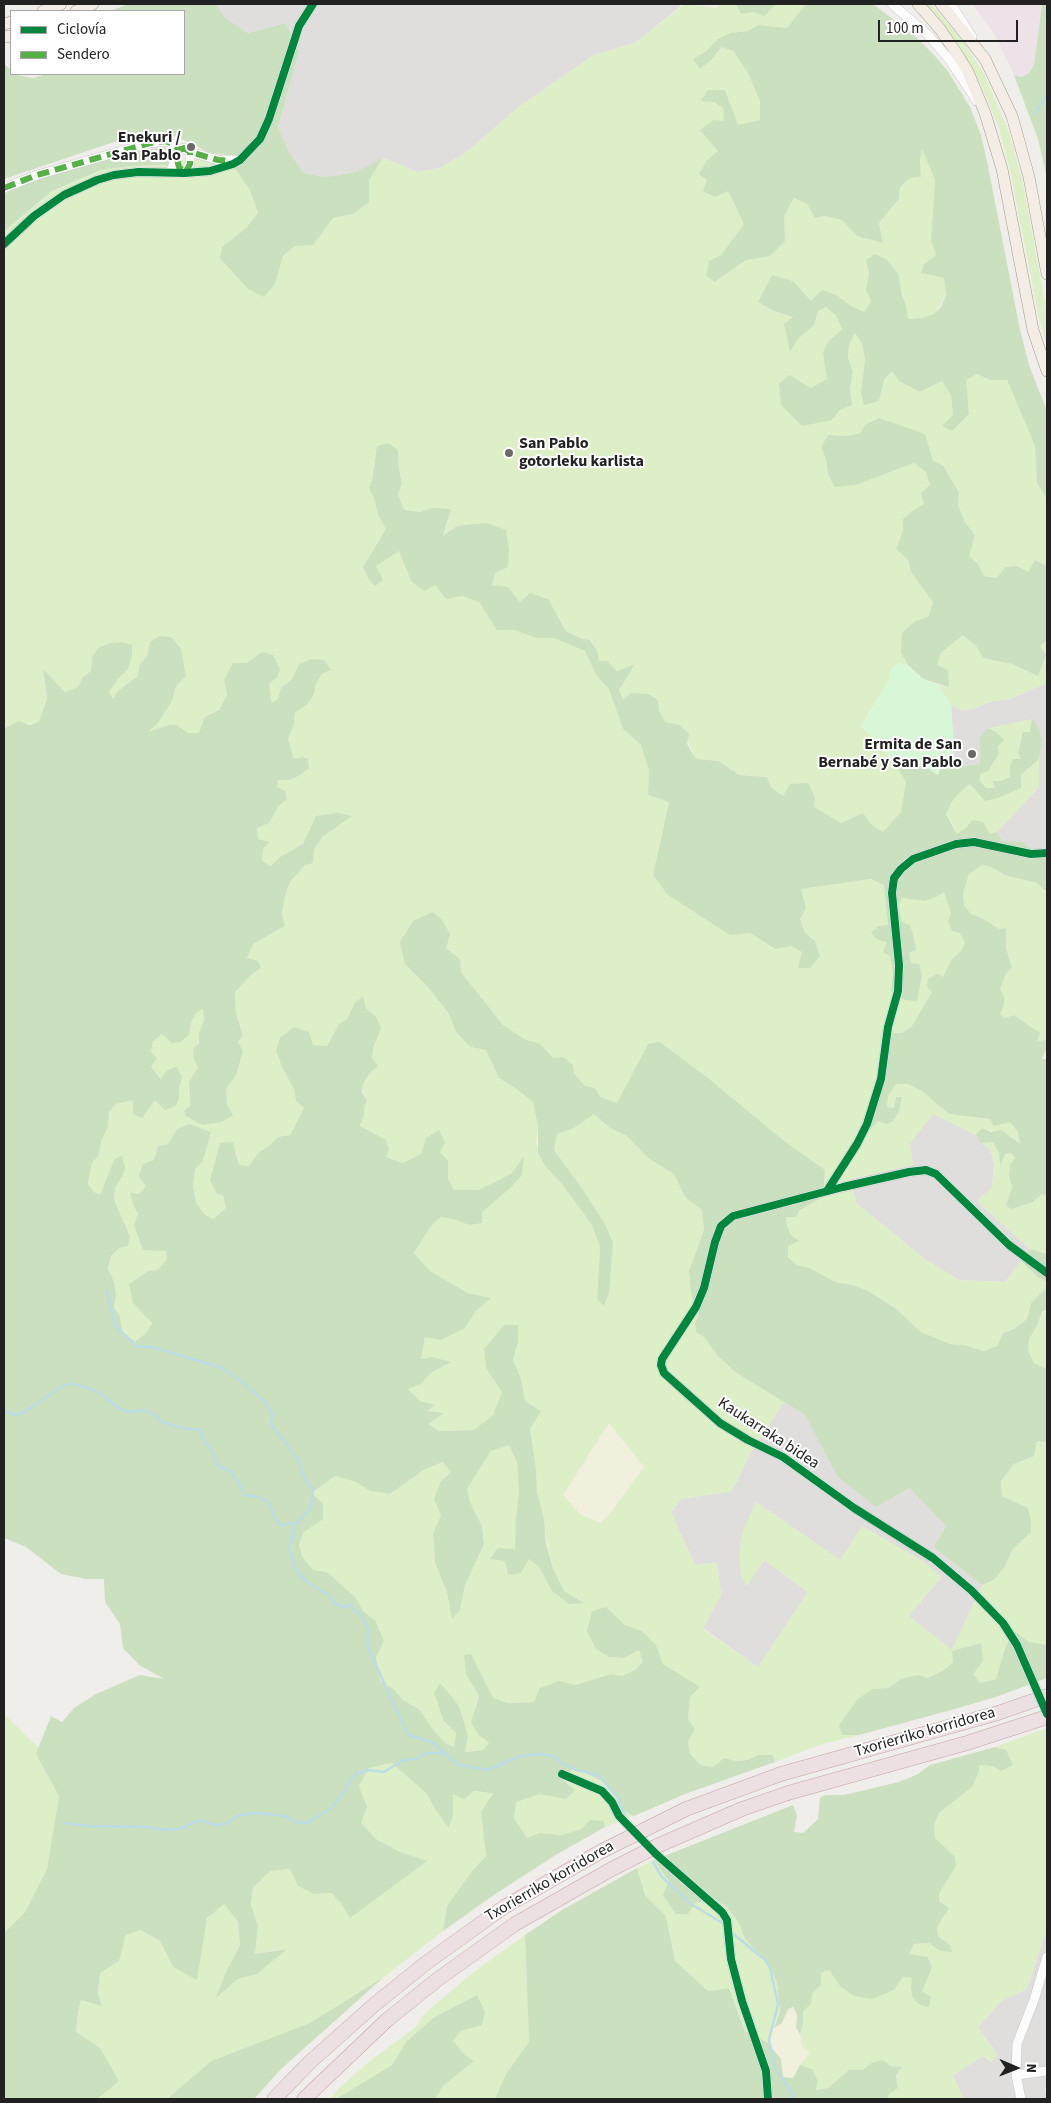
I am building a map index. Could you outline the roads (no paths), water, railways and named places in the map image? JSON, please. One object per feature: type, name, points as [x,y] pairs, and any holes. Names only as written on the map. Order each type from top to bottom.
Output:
[{"type":"highway","name":"Txorierriko korridorea","points":[[274,2099],[310,2062],[426,1962],[504,1907],[600,1852],[656,1824],[734,1790],[781,1774],[989,1715],[1047,1696]]},
{"type":"highway","name":"Txorierriko korridorea","points":[[304,2099],[387,2020],[452,1968],[515,1924],[656,1846],[710,1822],[788,1793],[976,1740],[1047,1716]]},
{"type":"main road","points":[[46,10],[61,4]]},
{"type":"main road","points":[[78,10],[93,4]]},
{"type":"main road","points":[[918,4],[940,29],[959,57],[968,72],[985,113],[1002,169],[1033,330],[1047,371]]},
{"type":"main road","points":[[941,4],[984,59],[1005,100],[1020,140],[1029,177],[1047,274]]},
{"type":"street","points":[[4,244],[34,216],[64,195],[97,180],[114,175],[138,172],[185,173],[210,171],[240,160],[260,139],[269,119],[299,26],[313,4]]},
{"type":"street","points":[[892,4],[929,36],[949,59],[985,113]]},
{"type":"street","points":[[951,4],[964,22],[984,59]]},
{"type":"street","points":[[4,188],[37,175],[150,143],[165,141],[180,150]]},
{"type":"street","points":[[180,150],[184,148],[190,152],[218,160],[240,160]]},
{"type":"street","points":[[170,172],[180,150]]},
{"type":"street","points":[[185,173],[190,164],[190,152]]},
{"type":"street","points":[[177,159],[179,167],[185,173]]},
{"type":"street","points":[[828,1190],[857,1144],[867,1124],[881,1079],[888,1027],[898,991],[899,966],[892,893],[894,878],[900,868],[913,859],[956,844],[974,842],[1031,854],[1047,853]]},
{"type":"street","name":"Kaukarraka bidea","points":[[1047,1274],[1009,1245],[936,1174],[926,1170],[828,1190],[733,1216],[721,1226],[715,1242],[704,1288],[696,1307],[662,1359],[661,1365],[664,1373],[720,1423],[748,1440],[784,1457],[854,1508],[933,1558],[971,1590],[1002,1623],[1017,1645],[1047,1716]]},
{"type":"street","points":[[562,1774],[602,1791],[612,1802],[619,1816],[656,1855],[722,1912],[727,1920],[731,1960],[742,2001],[766,2071],[768,2099]]},
{"type":"street","points":[[1021,2099],[1016,2075],[1016,2044],[1034,2000],[1047,1957]]},
{"type":"street","points":[[1016,2075],[1047,2071]]},
{"type":"waterway","points":[[1034,114],[1047,95]]},
{"type":"waterway","points":[[107,1290],[115,1326],[137,1346],[155,1348],[222,1368],[246,1385],[266,1403],[272,1414],[271,1424],[298,1460],[305,1479],[313,1490],[311,1508],[295,1524]]},
{"type":"waterway","points":[[4,1410],[11,1414],[21,1414],[64,1385],[72,1384],[89,1388],[104,1396],[120,1409],[129,1412],[145,1410],[155,1415],[162,1422],[181,1428],[201,1430],[202,1438],[213,1453],[218,1466],[232,1472],[245,1495],[259,1497],[268,1502],[276,1520],[282,1526],[290,1523],[295,1524],[290,1543],[290,1552],[296,1571],[311,1585],[329,1595],[335,1604],[343,1607],[348,1605],[361,1615],[368,1628],[368,1648],[408,1735],[432,1742],[444,1753]]},
{"type":"waterway","points":[[64,1823],[90,1826],[147,1827],[163,1830],[179,1829],[197,1821],[205,1821],[213,1825],[225,1824],[239,1815],[258,1813],[285,1816],[296,1822],[307,1823],[330,1809],[346,1790],[348,1783],[355,1775],[366,1770],[384,1772],[403,1760],[415,1759],[427,1753],[444,1753],[459,1765],[488,1770],[520,1756],[543,1754],[555,1757],[562,1764],[600,1777],[619,1799],[625,1817]]},
{"type":"waterway","points":[[653,1862],[662,1877],[691,1904],[724,1924]]},
{"type":"waterway","points":[[731,1932],[766,1961],[770,1968],[778,2004],[769,2040],[776,2070],[791,2091],[793,2099]]},
{"type":"place","name":"Enekuri / San Pablo","points":[[191,147]]},
{"type":"place","name":"San Pablo gotorleku karlista","points":[[509,453]]},
{"type":"place","name":"Ermita de San Bernabé y San Pablo","points":[[972,754]]}]
